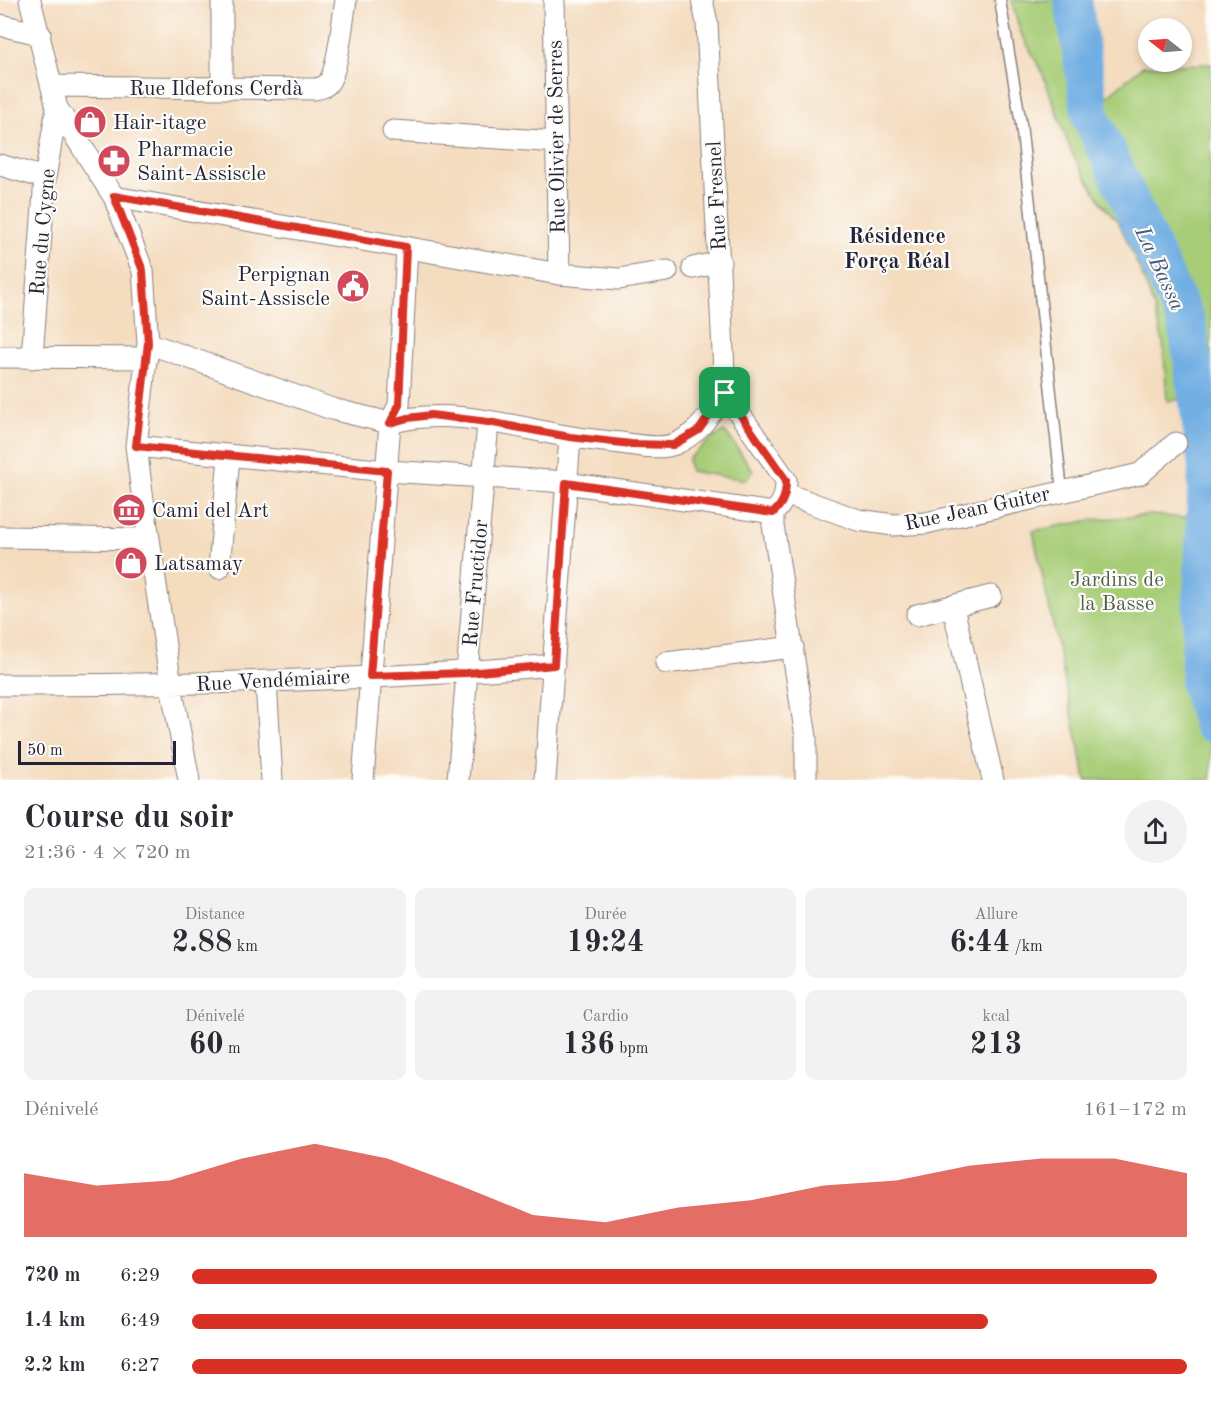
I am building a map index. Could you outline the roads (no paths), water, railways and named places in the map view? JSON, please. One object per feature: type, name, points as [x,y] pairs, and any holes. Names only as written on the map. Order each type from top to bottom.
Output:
[{"type":"street","points":[[30,0],[57,108],[114,196],[143,271],[148,350],[136,446],[171,685],[189,780]]},
{"type":"street","points":[[222,0],[222,88]]},
{"type":"street","name":"Rue Ildefons Cerdà","points":[[53,87],[315,89],[323,87],[329,83],[334,70],[346,0]]},
{"type":"street","name":"Rue Olivier de Serres","points":[[554,0],[559,274]]},
{"type":"street","name":"Rue Fresnel","points":[[702,0],[707,23],[725,393]]},
{"type":"street","points":[[0,25],[40,34]]},
{"type":"street","name":"Rue du Cygne","points":[[32,358],[45,178],[57,108]]},
{"type":"street","points":[[393,131],[557,142]]},
{"type":"street","points":[[0,165],[45,178]]},
{"type":"street","points":[[114,196],[559,274],[619,279],[667,271]]},
{"type":"street","points":[[363,780],[390,423],[399,405],[406,247]]},
{"type":"street","points":[[693,268],[720,262]]},
{"type":"street","points":[[0,357],[32,358],[148,350],[332,409],[390,423],[431,415],[488,422],[570,437],[631,444],[673,445],[699,430],[725,393],[786,480],[786,494],[780,507],[773,513],[566,483],[387,471],[136,446]]},
{"type":"street","name":"Rue Fructidor","points":[[458,780],[488,422]]},
{"type":"street","points":[[545,780],[570,437]]},
{"type":"street","name":"Rue Jean Guiter","points":[[786,494],[858,520],[894,525],[926,523],[1062,490],[1140,474],[1176,443]]},
{"type":"street","points":[[219,568],[229,457]]},
{"type":"street","points":[[773,513],[806,737],[806,780]]},
{"type":"street","points":[[0,537],[148,539]]},
{"type":"street","points":[[917,615],[991,596]]},
{"type":"street","points":[[953,607],[993,780]]},
{"type":"street","points":[[666,663],[793,647]]},
{"type":"street","name":"Rue Vendémiaire","points":[[0,685],[171,685],[467,673],[554,665]]},
{"type":"street","points":[[266,681],[272,780]]},
{"type":"lane","points":[[1000,0],[1021,124],[1062,490]]},
{"type":"waterway","name":"La Bassa","points":[[1073,0],[1091,117],[1187,324],[1207,466],[1199,683],[1211,723]]},
{"type":"place","name":"Hair-itage","points":[[90,122]]},
{"type":"place","name":"Pharmacie Saint-Assiscle","points":[[114,161]]},
{"type":"place","name":"Perpignan Saint-Assiscle","points":[[353,286]]},
{"type":"place","name":"Cami del Art","points":[[129,510]]},
{"type":"place","name":"Latsamay","points":[[131,563]]},
{"type":"district","name":"Résidence Força Réal","points":[[897,248]]},
{"type":"park label","name":"Jardins de la Basse","points":[[1117,591]]}]
